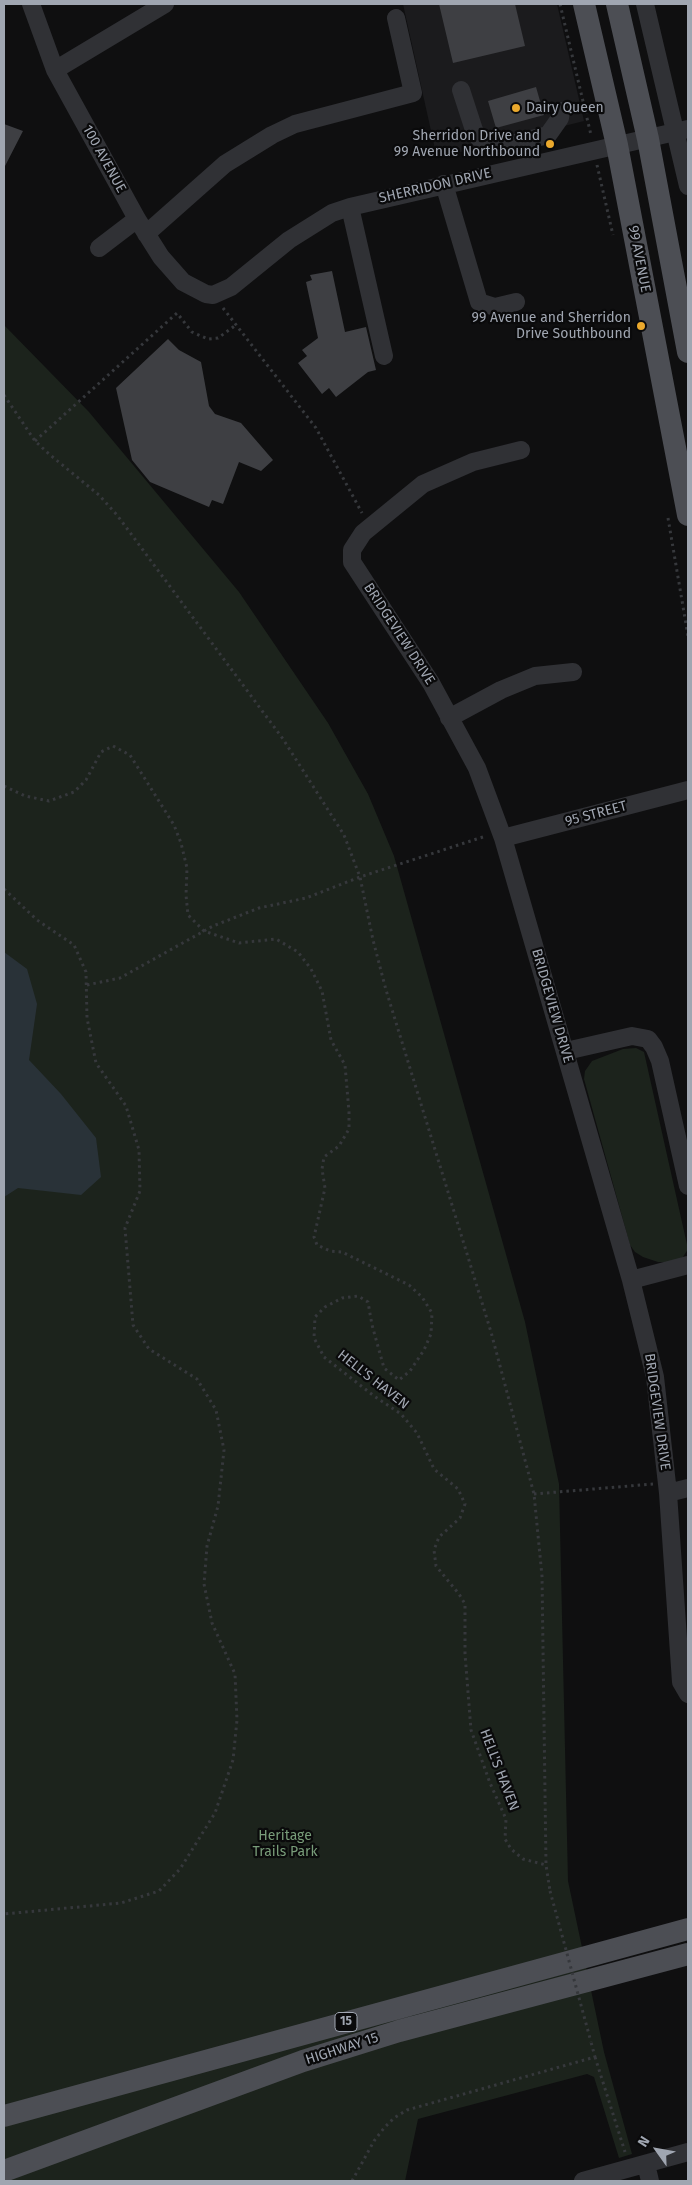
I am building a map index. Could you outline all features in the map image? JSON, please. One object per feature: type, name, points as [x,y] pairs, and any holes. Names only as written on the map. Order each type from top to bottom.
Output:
[{"type":"main road","name":"99 AVENUE","points":[[584,4],[617,145],[688,515]]},
{"type":"main road","points":[[617,4],[648,139],[688,352]]},
{"type":"main road","name":"HIGHWAY 15","points":[[4,2116],[688,1929]]},
{"type":"main road","name":"HIGHWAY 15","points":[[4,2171],[312,2058],[399,2031],[688,1954]]},
{"type":"street","name":"100 AVENUE","points":[[31,4],[55,70],[142,227],[161,257],[183,282],[209,294]]},
{"type":"street","points":[[55,70],[165,4]]},
{"type":"street","points":[[645,4],[682,131],[688,186]]},
{"type":"street","points":[[99,248],[142,227],[226,164],[272,135],[295,124],[413,93],[396,18]]},
{"type":"street","points":[[460,90],[474,130],[479,138],[495,146],[503,146],[548,135],[560,118],[561,111]]},
{"type":"street","name":"SHERRIDON DRIVE","points":[[209,294],[231,287],[289,240],[332,213],[444,184],[682,131]]},
{"type":"street","points":[[444,184],[479,302],[495,307],[516,302]]},
{"type":"street","points":[[350,207],[384,356]]},
{"type":"street","name":"BRIDGEVIEW DRIVE","points":[[521,450],[474,462],[424,484],[371,526],[358,540],[352,550],[352,562],[431,683],[477,768],[502,834],[631,1280],[655,1377],[668,1488],[681,1682],[688,1694]]},
{"type":"street","points":[[449,718],[501,690],[535,676],[573,672]]},
{"type":"street","name":"95 STREET","points":[[502,834],[688,790]]},
{"type":"street","points":[[566,1051],[632,1036],[648,1039],[654,1046],[660,1061],[688,1186]]},
{"type":"street","points":[[631,1280],[688,1265]]},
{"type":"street","points":[[668,1488],[688,1488]]},
{"type":"street","points":[[583,2181],[642,2171],[688,2152]]},
{"type":"path","points":[[560,4],[590,129]]},
{"type":"path","points":[[209,294],[236,325],[316,428],[371,526]]},
{"type":"path","points":[[35,441],[177,313],[192,332],[208,339],[218,338],[236,325]]},
{"type":"path","points":[[4,394],[35,441],[99,495],[123,522],[283,739],[344,834],[360,877],[386,990],[491,1332],[534,1494],[542,1576],[546,1865],[550,1891],[596,2058],[642,2171]]},
{"type":"path","name":"HELL'S HAVEN","points":[[4,786],[25,796],[49,800],[74,792],[86,780],[101,752],[113,746],[130,755],[174,825],[181,843],[187,868],[186,895],[188,915],[204,931],[239,943],[276,939],[298,952],[311,969],[322,991],[331,1040],[345,1065],[349,1120],[349,1129],[339,1146],[324,1157],[322,1169],[325,1188],[314,1237],[317,1246],[330,1251],[342,1252],[409,1285],[422,1297],[432,1313],[432,1334],[424,1350],[410,1370],[399,1380],[384,1368],[372,1325],[368,1302],[358,1296],[342,1298],[325,1307],[315,1317],[314,1338],[324,1357],[374,1396],[401,1414],[417,1433],[434,1469],[458,1490],[465,1504],[460,1518],[439,1537],[434,1550],[436,1566],[465,1604],[465,1654],[471,1730],[490,1784],[506,1818],[505,1839],[511,1849],[523,1859],[546,1865]]},
{"type":"path","points":[[86,985],[120,978],[204,931],[258,908],[306,898],[360,877],[502,834]]},
{"type":"path","points":[[4,889],[37,920],[74,945],[86,972],[87,1018],[96,1063],[126,1106],[139,1150],[140,1190],[125,1228],[132,1325],[149,1349],[197,1379],[216,1410],[224,1450],[218,1506],[206,1546],[204,1584],[212,1623],[235,1674],[237,1720],[233,1760],[215,1813],[180,1869],[159,1891],[121,1903],[4,1914]]},
{"type":"path","points":[[534,1494],[668,1488]]},
{"type":"path","points":[[352,2181],[384,2128],[394,2118],[407,2110],[596,2058]]},
{"type":"shaded area","points":[[403,4],[557,4],[584,121],[437,158]]},
{"type":"shaded area","points":[[4,952],[27,969],[37,1004],[29,1060],[61,1094],[96,1138],[101,1177],[81,1195],[18,1188],[4,1197]]},
{"type":"green space","name":"Heritage Trails Park","points":[[4,325],[89,412],[239,592],[328,723],[368,794],[394,856],[525,1322],[559,1484],[568,1881],[604,2052],[632,2154],[619,2158],[594,2077],[587,2074],[418,2119],[405,2181],[4,2181]]},
{"type":"green space","points":[[636,1048],[644,1052],[688,1249],[683,1257],[674,1262],[658,1262],[643,1257],[635,1252],[630,1245],[584,1079],[585,1071],[592,1061],[623,1049]]},
{"type":"building","points":[[439,4],[515,4],[525,46],[453,63]]},
{"type":"building","name":"Dairy Queen","points":[[536,87],[544,115],[496,128],[488,101]]},
{"type":"building","points":[[4,124],[23,131],[4,168]]},
{"type":"building","points":[[332,271],[345,332],[366,327],[376,370],[368,372],[336,397],[329,388],[322,394],[298,363],[307,356],[302,350],[318,338],[306,282],[312,280],[310,275]]},
{"type":"building","points":[[168,339],[179,350],[201,362],[209,406],[215,414],[241,423],[273,460],[261,471],[239,462],[223,504],[212,500],[209,507],[150,482],[132,460],[116,388]]},
{"type":"place","name":"Dairy Queen","points":[[516,108]]},
{"type":"place","name":"Sherridon Drive and 99 Avenue Northbound","points":[[550,144]]},
{"type":"place","name":"99 Avenue and Sherridon Drive Southbound","points":[[641,326]]}]
